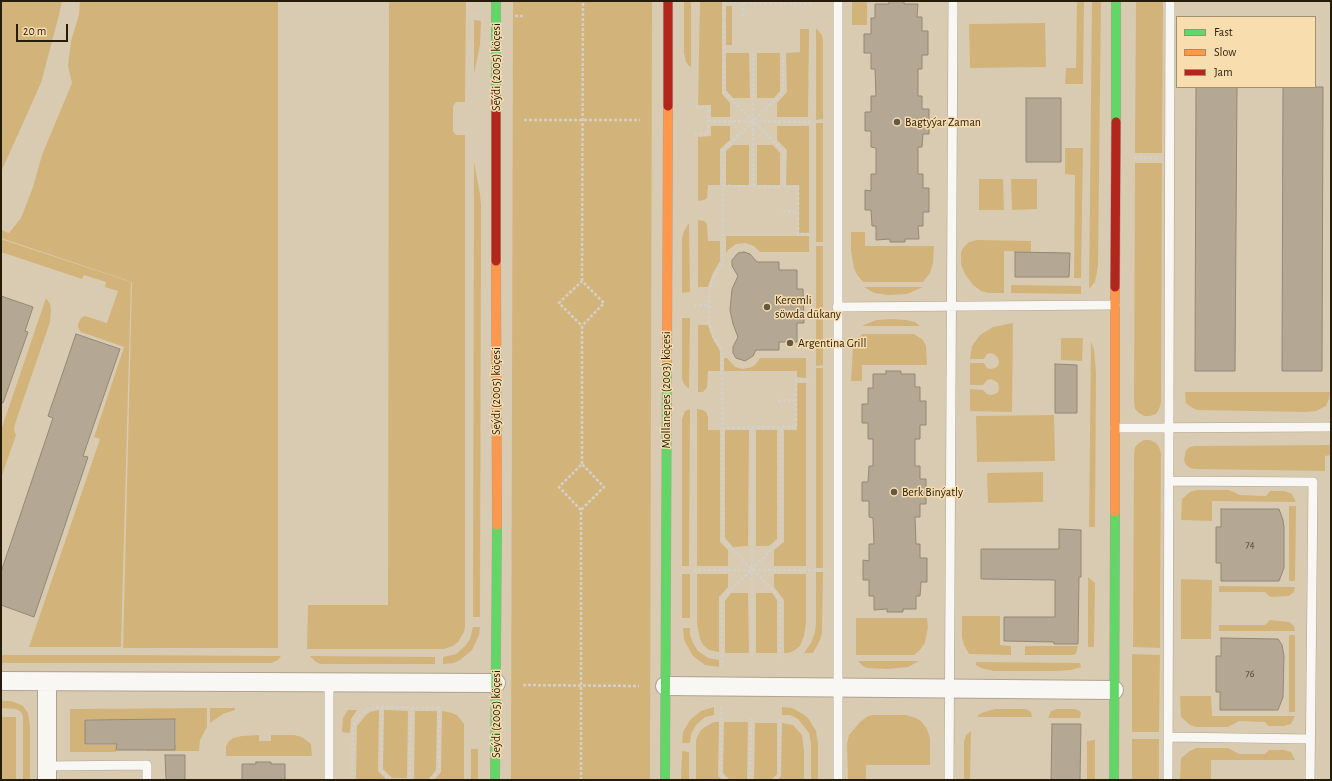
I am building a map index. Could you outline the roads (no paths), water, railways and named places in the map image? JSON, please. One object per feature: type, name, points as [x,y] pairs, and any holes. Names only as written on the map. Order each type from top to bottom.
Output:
[{"type":"street","name":"Seýdi (2005) köçesi","points":[[495,780],[497,614],[496,1]]},
{"type":"street","name":"Mollanepes (2003) köçesi","points":[[665,780],[668,1]]},
{"type":"street","points":[[1114,780],[1116,1]]},
{"type":"street","points":[[1,681],[496,683]]},
{"type":"street","points":[[47,773],[48,682]]},
{"type":"street","points":[[665,686],[1114,690]]},
{"type":"lane","points":[[838,1],[838,780]]},
{"type":"lane","points":[[949,780],[953,1]]},
{"type":"lane","points":[[1168,780],[1170,1]]},
{"type":"lane","points":[[837,307],[1115,305]]},
{"type":"lane","points":[[1114,428],[1331,427]]},
{"type":"lane","points":[[1169,481],[1312,482],[1310,780]]},
{"type":"lane","points":[[329,682],[329,780]]},
{"type":"lane","points":[[1168,738],[1310,739]]},
{"type":"lane","points":[[47,773],[146,765],[147,780]]},
{"type":"place","name":"Bagtyýar Zaman","points":[[897,122]]},
{"type":"place","name":"Keremli söwda dükany","points":[[767,307]]},
{"type":"place","name":"Argentina Grill","points":[[790,343]]},
{"type":"place","name":"Berk Binýatly","points":[[894,492]]}]
